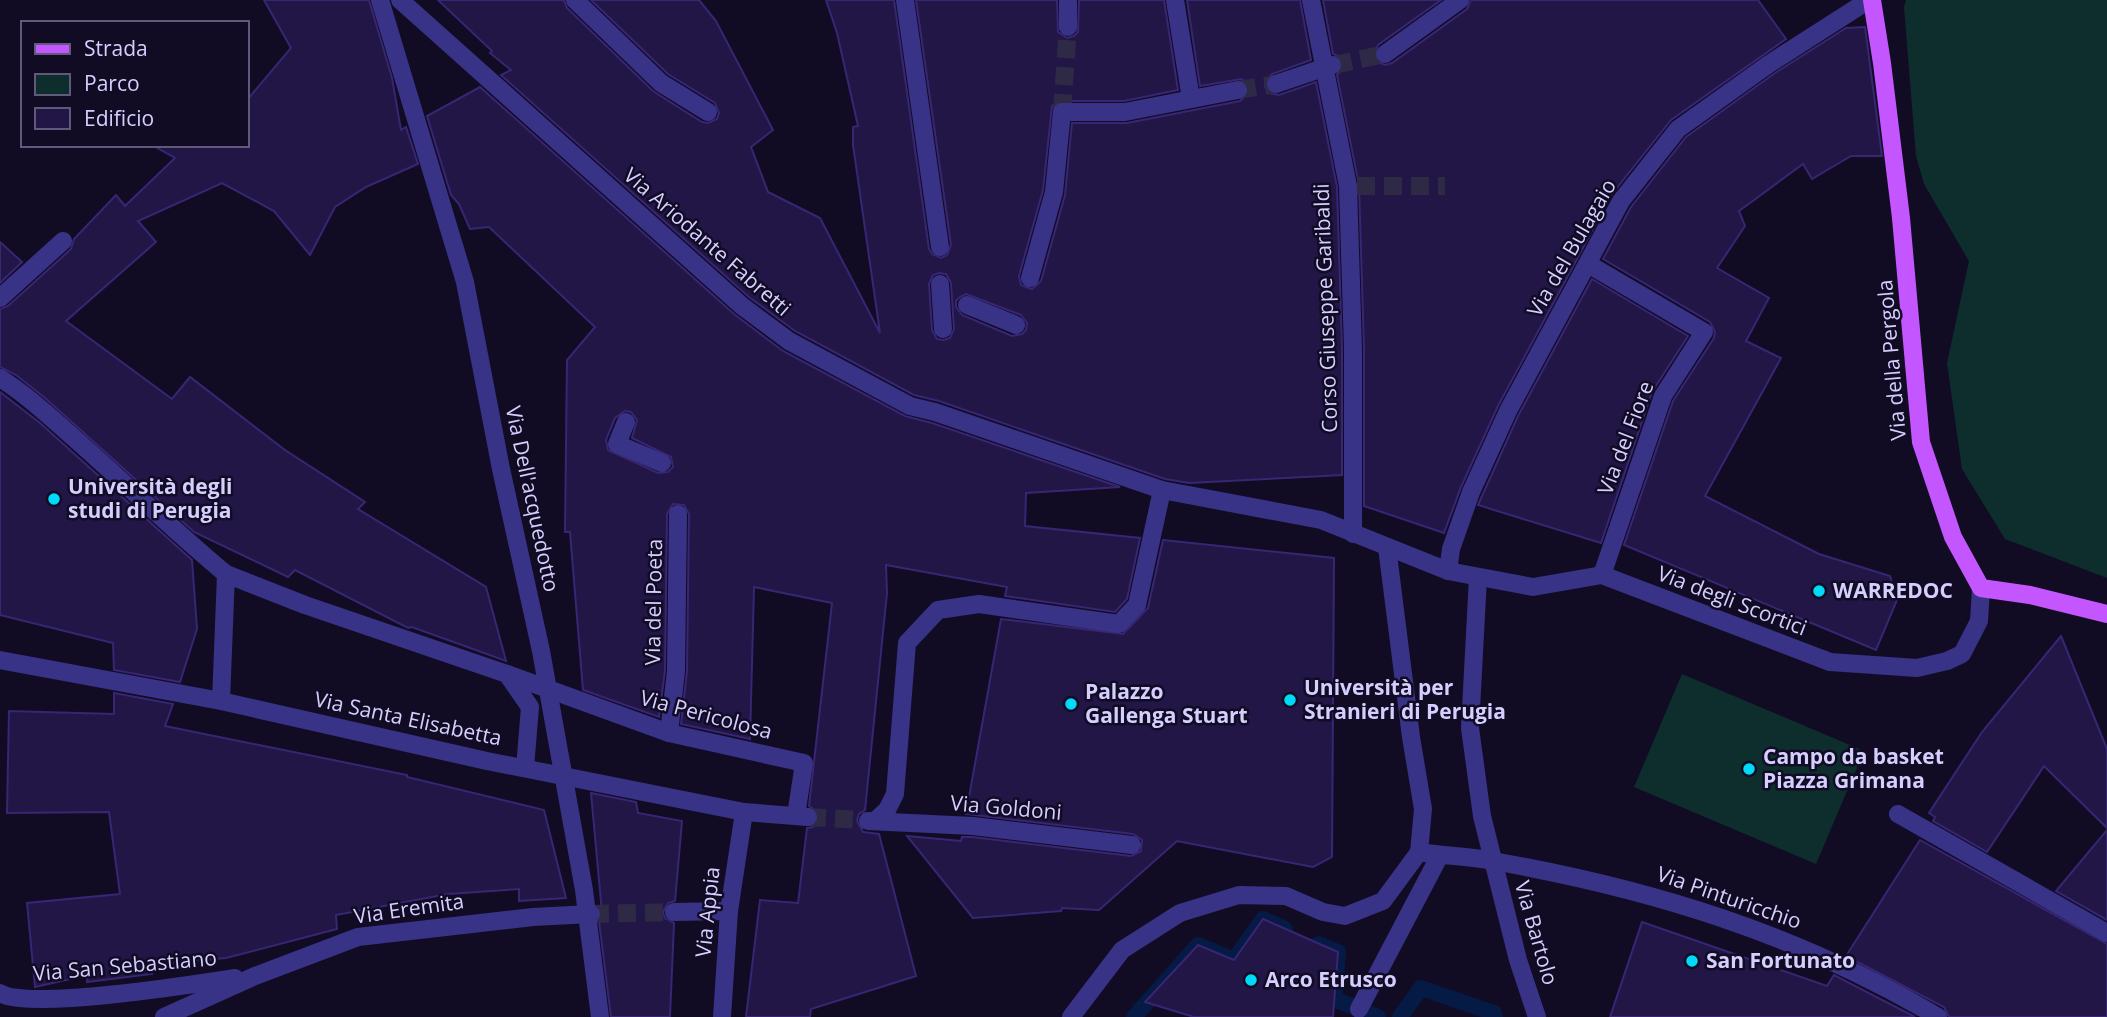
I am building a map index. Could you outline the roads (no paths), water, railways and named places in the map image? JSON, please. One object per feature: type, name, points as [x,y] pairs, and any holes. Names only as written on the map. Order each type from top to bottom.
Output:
[{"type":"main road","name":"Via della Pergola","points":[[1871,0],[1902,218],[1921,442],[1953,537],[1980,588]]},
{"type":"main road","points":[[1980,588],[2030,594],[2107,614]]},
{"type":"street","name":"Via Dell'acquedotto","points":[[380,0],[465,282],[543,665],[584,890],[600,1017]]},
{"type":"street","name":"Via Ariodante Fabretti","points":[[400,0],[742,306],[789,341],[910,406],[935,412],[1162,490],[1321,520],[1447,571],[1533,587],[1602,575]]},
{"type":"street","points":[[575,0],[634,54],[661,83],[708,112]]},
{"type":"street","points":[[905,0],[940,247]]},
{"type":"street","points":[[1068,0],[1068,27]]},
{"type":"street","points":[[1175,0],[1191,99]]},
{"type":"street","name":"Corso Giuseppe Garibaldi","points":[[1311,0],[1329,66],[1353,186],[1353,534]]},
{"type":"street","points":[[1385,54],[1460,0]]},
{"type":"street","name":"Via del Bulagaio","points":[[1447,571],[1451,549],[1471,492],[1508,411],[1622,201],[1678,129],[1769,64],[1871,0]]},
{"type":"street","points":[[1276,84],[1329,66]]},
{"type":"street","points":[[1030,278],[1054,192],[1062,112],[1125,112],[1238,90]]},
{"type":"street","points":[[0,298],[63,241]]},
{"type":"street","name":"Via del Fiore","points":[[1588,264],[1704,332],[1662,396],[1602,575]]},
{"type":"street","points":[[940,284],[943,330]]},
{"type":"street","points":[[967,305],[1016,325]]},
{"type":"street","name":"Via Pericolosa","points":[[0,378],[19,390],[97,458],[176,533],[226,574],[306,606],[507,674],[669,733],[804,764],[802,817]]},
{"type":"street","points":[[626,422],[617,444],[662,463]]},
{"type":"street","name":"Via Goldoni","points":[[1132,845],[973,826],[869,821],[887,810],[895,794],[906,643],[938,610],[979,604],[1119,624],[1138,606],[1162,490]]},
{"type":"street","name":"Via del Poeta","points":[[669,733],[676,671],[678,514]]},
{"type":"street","points":[[1071,1017],[1122,950],[1180,913],[1239,895],[1286,897],[1322,912],[1345,916],[1382,901],[1419,852],[1423,809],[1387,547]]},
{"type":"street","points":[[221,701],[226,574]]},
{"type":"street","name":"Via degli Scortici","points":[[1602,575],[1830,662],[1917,668],[1947,661],[1962,654],[1979,621],[1980,588]]},
{"type":"street","name":"Via Bartolo","points":[[1478,577],[1470,727],[1482,816],[1492,860],[1518,960],[1537,1017]]},
{"type":"street","name":"Via Santa Elisabetta","points":[[0,660],[221,701],[525,768],[744,812],[802,817]]},
{"type":"street","points":[[507,674],[530,708],[525,768]]},
{"type":"street","name":"Via Appia","points":[[722,1017],[729,911],[744,812]]},
{"type":"street","points":[[1898,814],[2107,933]]},
{"type":"street","name":"Via Pinturicchio","points":[[1419,852],[1492,860],[1651,895],[1780,937],[1894,991],[1938,1017]]},
{"type":"street","points":[[1359,1009],[1440,855]]},
{"type":"street","points":[[674,912],[729,911]]},
{"type":"street","name":"Via Eremita","points":[[164,1017],[255,976],[358,937],[533,916],[591,914]]},
{"type":"street","name":"Via San Sebastiano","points":[[0,993],[7,998],[55,999],[255,976]]},
{"type":"waterway","points":[[1134,1017],[1198,945],[1234,960],[1263,919],[1285,929]]},
{"type":"waterway","points":[[1318,944],[1338,952],[1334,999],[1378,1017]]},
{"type":"waterway","points":[[1400,1017],[1421,988],[1494,1013],[1495,1017]]},
{"type":"tunnel","points":[[1062,112],[1068,27]]},
{"type":"tunnel","points":[[1334,65],[1385,54]]},
{"type":"tunnel","points":[[1238,90],[1276,84]]},
{"type":"tunnel","points":[[1357,186],[1445,186]]},
{"type":"tunnel","points":[[808,817],[864,820]]},
{"type":"tunnel","points":[[591,914],[674,912]]},
{"type":"place","name":"Università degli studi di Perugia","points":[[54,499]]},
{"type":"place","name":"WARREDOC","points":[[1819,591]]},
{"type":"place","name":"Università per Stranieri di Perugia","points":[[1290,700]]},
{"type":"place","name":"Palazzo Gallenga Stuart","points":[[1071,704]]},
{"type":"place","name":"Campo da basket Piazza Grimana","points":[[1749,769]]},
{"type":"place","name":"San Fortunato","points":[[1692,961]]},
{"type":"place","name":"Arco Etrusco","points":[[1251,980]]}]
